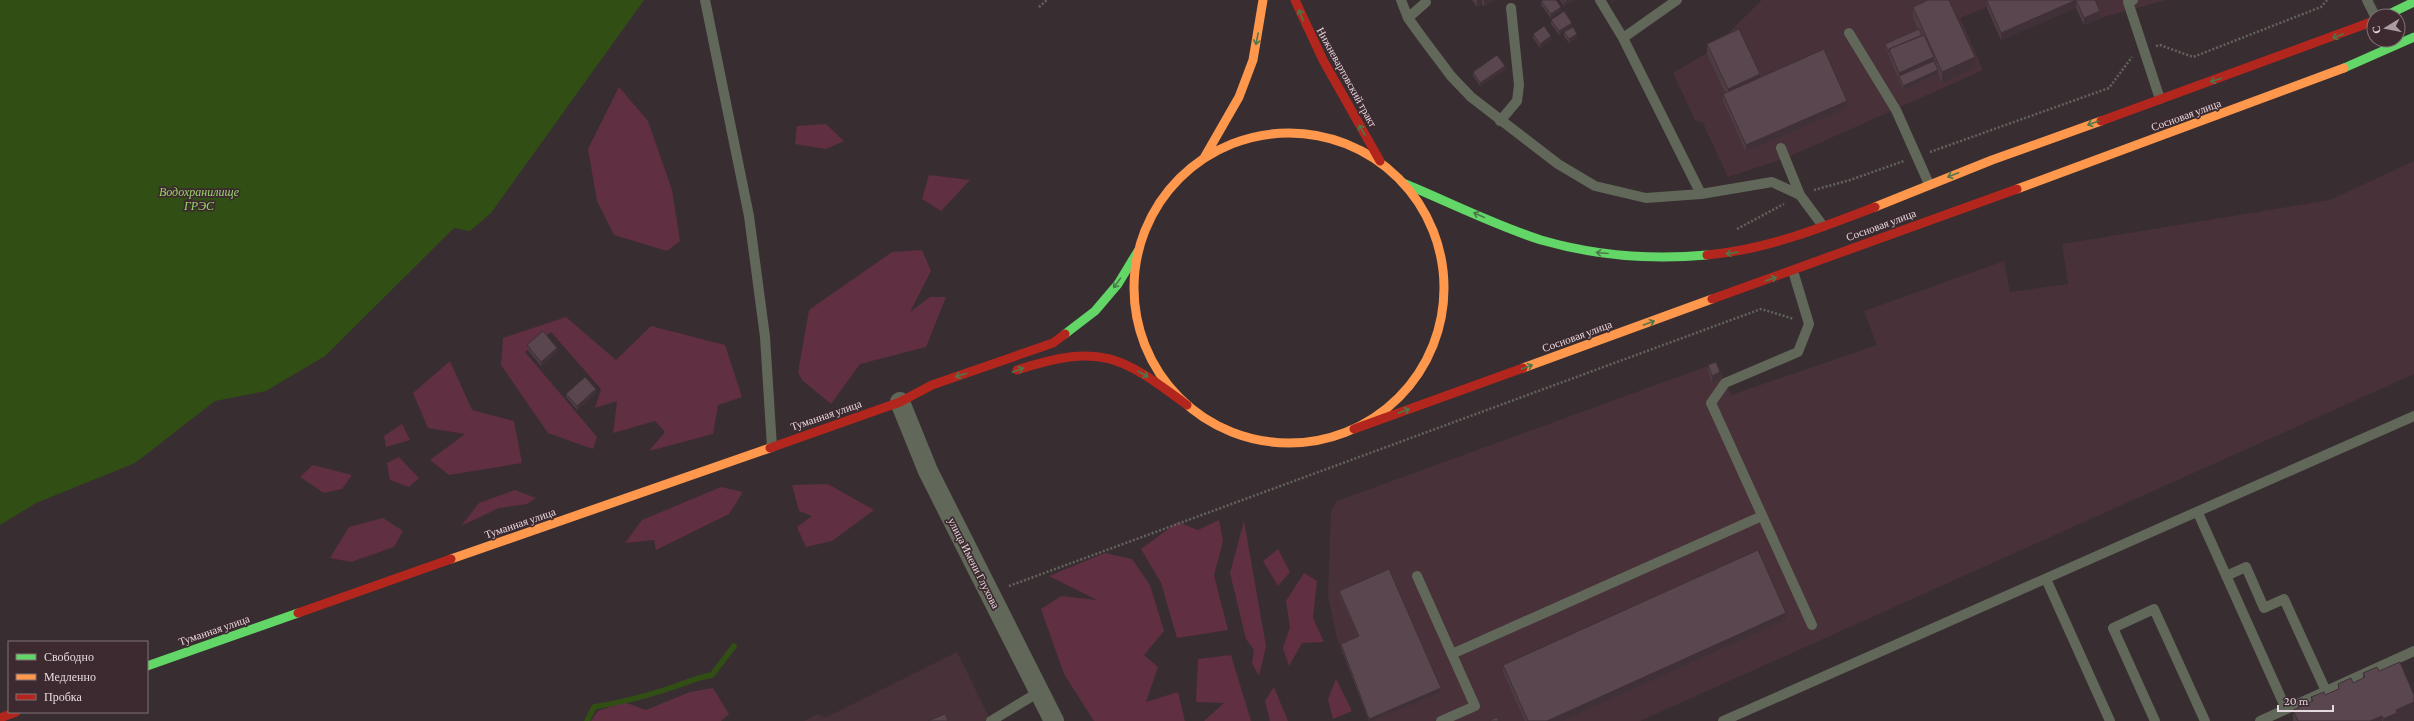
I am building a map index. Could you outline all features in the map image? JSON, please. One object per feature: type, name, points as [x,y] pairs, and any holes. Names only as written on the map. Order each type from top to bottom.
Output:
[{"type":"main road","points":[[1204,158],[1239,97],[1253,60],[1263,0]]},
{"type":"main road","name":"Нижневартовский тракт","points":[[1295,0],[1323,60],[1382,164]]},
{"type":"main road","points":[[2402,8],[2414,2]]},
{"type":"main road","name":"Сосновая улица","points":[[1403,183],[1524,234],[1593,252],[1672,258],[1742,252],[1823,226],[1929,184],[2160,98],[2277,60],[2366,24]]},
{"type":"main road","name":"Сосновая улица","points":[[1354,429],[2281,93],[2379,54],[2414,37]]},
{"type":"main road","points":[[1006,374],[1063,358],[1112,358],[1145,375],[1205,418],[1225,429],[1268,442],[1312,441],[1354,429],[1380,414],[1401,395],[1415,378],[1433,346],[1441,318],[1444,289],[1442,260],[1434,232],[1421,206],[1403,183],[1382,164],[1362,151],[1340,141],[1317,135],[1294,133],[1270,134],[1247,138],[1225,146],[1204,158],[1186,172],[1170,189],[1146,228],[1138,251],[1134,299],[1138,323],[1145,346],[1156,368],[1170,388],[1187,405]]},
{"type":"main road","name":"Туманная улица","points":[[148,666],[900,402],[932,385],[1019,356],[1052,342],[1095,311],[1118,284],[1138,251]]},
{"type":"main road","name":"Туманная улица","points":[[900,402],[929,398]]},
{"type":"main road","points":[[0,718],[13,713]]},
{"type":"street","name":"улица Имени Глухова","points":[[900,402],[928,471],[1054,721]]},
{"type":"lane","points":[[705,0],[748,216],[765,337],[772,447]]},
{"type":"lane","points":[[1401,0],[1408,18],[1451,76],[1471,97],[1500,121],[1558,164],[1595,186],[1646,198],[1701,194],[1772,182],[1800,195]]},
{"type":"lane","points":[[1600,0],[1623,38],[1701,194]]},
{"type":"lane","points":[[1623,38],[1677,0]]},
{"type":"lane","points":[[2133,0],[2128,2],[2160,98]]},
{"type":"lane","points":[[1408,18],[1426,2]]},
{"type":"lane","points":[[1500,121],[1517,101],[1519,85],[1511,8]]},
{"type":"lane","points":[[1849,33],[1896,110],[1929,184]]},
{"type":"lane","points":[[1782,148],[1800,195],[1823,226]]},
{"type":"lane","points":[[1793,271],[1809,324],[1798,352],[1725,383],[1711,404],[1812,625]]},
{"type":"lane","points":[[1723,721],[2198,513],[2414,416]]},
{"type":"lane","points":[[2198,513],[2286,709]]},
{"type":"lane","points":[[1452,654],[1762,516]]},
{"type":"lane","points":[[2226,576],[2246,567],[2264,608],[2284,599],[2326,691]]},
{"type":"lane","points":[[1417,576],[1475,706],[1441,721]]},
{"type":"lane","points":[[2046,579],[2110,721]]},
{"type":"lane","points":[[2155,721],[2113,628],[2154,609],[2205,721]]},
{"type":"lane","points":[[2260,721],[2414,651]]},
{"type":"lane","points":[[991,721],[1039,692]]},
{"type":"path","points":[[1039,7],[1047,0]]},
{"type":"path","points":[[1742,252],[1737,229],[1800,195],[1916,157],[2109,88],[2133,54],[2160,45],[2193,57],[2321,7],[2326,0]]},
{"type":"path","points":[[1752,286],[1761,309]]},
{"type":"path","points":[[1009,586],[1761,309],[1809,324]]},
{"type":"shaded area","points":[[1762,0],[2004,0],[1960,18],[1983,70],[1786,158],[1728,177],[1703,123],[1695,120],[1673,73],[1710,51]]},
{"type":"shaded area","points":[[2092,0],[2166,0],[2100,18]]},
{"type":"shaded area","points":[[619,87],[648,121],[672,190],[680,241],[667,251],[614,235],[597,201],[588,149]]},
{"type":"shaded area","points":[[826,124],[844,141],[826,149],[795,144],[797,126]]},
{"type":"shaded area","points":[[2414,161],[2414,374],[1640,721],[1369,721],[1336,635],[1328,596],[1331,511],[1337,501],[1716,363],[1731,395],[1877,345],[1864,311],[2004,261],[2010,292],[2068,284],[2062,244],[2330,200]]},
{"type":"shaded area","points":[[929,175],[970,180],[941,211],[922,199]]},
{"type":"shaded area","points":[[922,250],[931,271],[910,312],[930,297],[946,297],[926,347],[860,364],[831,404],[803,381],[798,373],[809,310],[892,252]]},
{"type":"shaded area","points":[[566,317],[616,360],[651,326],[725,345],[742,397],[718,405],[713,434],[649,451],[665,432],[655,421],[613,433],[617,401],[595,408],[601,389],[551,332],[525,352],[597,437],[593,449],[548,433],[501,365],[503,338]]},
{"type":"shaded area","points":[[450,361],[472,410],[514,421],[522,463],[449,475],[430,460],[465,434],[428,428],[413,393]]},
{"type":"shaded area","points":[[402,424],[410,440],[386,447],[384,436]]},
{"type":"shaded area","points":[[399,457],[419,478],[409,487],[390,480],[387,463]]},
{"type":"shaded area","points":[[313,465],[352,475],[342,489],[324,493],[300,477]]},
{"type":"shaded area","points":[[828,484],[874,510],[832,541],[806,547],[797,527],[812,516],[799,511],[792,485]]},
{"type":"shaded area","points":[[721,487],[743,492],[729,514],[656,550],[654,540],[625,543],[642,520]]},
{"type":"shaded area","points":[[515,490],[536,498],[527,504],[499,508],[461,526],[479,503]]},
{"type":"shaded area","points":[[383,518],[403,531],[394,547],[351,562],[330,558],[349,527]]},
{"type":"shaded area","points":[[1219,520],[1223,541],[1214,575],[1228,630],[1177,638],[1161,583],[1141,549],[1178,522],[1198,530]]},
{"type":"shaded area","points":[[1244,521],[1266,646],[1259,676],[1252,663],[1254,650],[1246,639],[1230,573]]},
{"type":"shaded area","points":[[1278,549],[1290,572],[1278,586],[1263,561]]},
{"type":"shaded area","points":[[1105,553],[1132,559],[1150,585],[1164,631],[1144,655],[1158,667],[1146,702],[1178,692],[1185,721],[1094,721],[1064,674],[1041,609],[1061,596],[1097,600],[1049,576]]},
{"type":"shaded area","points":[[1304,573],[1317,581],[1313,618],[1324,642],[1302,643],[1289,666],[1283,648],[1290,627],[1286,601]]},
{"type":"shaded area","points":[[957,652],[991,721],[804,721],[818,714],[825,718]]},
{"type":"shaded area","points":[[1231,655],[1251,721],[1204,721],[1224,703],[1196,702],[1198,659]]},
{"type":"shaded area","points":[[1336,679],[1352,711],[1333,719],[1328,699]]},
{"type":"shaded area","points":[[1274,687],[1288,721],[1270,721],[1265,701]]},
{"type":"shaded area","points":[[713,688],[729,714],[721,721],[591,721],[598,711],[624,702],[646,710],[690,692]]},
{"type":"water","name":"Водохранилище ГРЭС","points":[[0,0],[644,0],[491,213],[470,231],[454,228],[325,356],[266,391],[215,401],[135,463],[36,503],[0,525]]},
{"type":"building","points":[[1556,0],[1561,7],[1551,14],[1541,1]]},
{"type":"building","points":[[1928,0],[1949,0],[1975,57],[1942,72],[1913,7]]},
{"type":"building","points":[[2076,0],[2001,33],[1987,1]]},
{"type":"building","points":[[2076,0],[2095,0],[2100,11],[2084,18]]},
{"type":"building","points":[[1564,11],[1572,23],[1559,31],[1551,20]]},
{"type":"building","points":[[1544,26],[1551,36],[1540,44],[1533,34]]},
{"type":"building","points":[[1573,27],[1577,34],[1569,39],[1564,32]]},
{"type":"building","points":[[1739,29],[1760,74],[1728,89],[1707,44]]},
{"type":"building","points":[[1919,29],[1922,35],[1889,49],[1889,52],[1885,44]]},
{"type":"building","points":[[1924,35],[1934,57],[1899,73],[1889,49]]},
{"type":"building","points":[[1824,49],[1847,101],[1746,145],[1723,94]]},
{"type":"building","points":[[1497,55],[1505,66],[1480,83],[1473,72]]},
{"type":"building","points":[[1934,61],[1938,70],[1903,86],[1899,76]]},
{"type":"building","points":[[543,331],[557,348],[541,362],[527,345]]},
{"type":"building","points":[[1716,362],[1720,372],[1712,376],[1708,365]]},
{"type":"building","points":[[585,377],[596,389],[577,406],[566,394]]},
{"type":"building","points":[[1758,550],[1786,613],[1547,721],[1528,721],[1503,665]]},
{"type":"building","points":[[1389,569],[1441,688],[1369,719],[1341,644],[1359,636],[1339,591]]},
{"type":"building","points":[[2400,662],[2414,695],[2414,702],[2396,710],[2397,713],[2383,719],[2382,716],[2370,721],[2298,721],[2293,710],[2313,701],[2311,697],[2324,692],[2325,695],[2339,689],[2338,684],[2351,678],[2353,683],[2365,677],[2363,673],[2377,667],[2379,671]]},
{"type":"building","points":[[945,714],[948,721],[928,721]]},
{"type":"building","points":[[1497,717],[1499,721],[1489,721]]},
{"type":"waterway","points":[[587,721],[594,707],[644,696],[712,675],[734,646]]},
{"type":"traffic: fast","points":[[2402,8],[2414,2]]},
{"type":"traffic: fast","points":[[2344,68],[2414,37]]},
{"type":"traffic: fast","points":[[1403,183],[1523,234],[1582,250],[1644,257],[1707,255]]},
{"type":"traffic: fast","points":[[1065,334],[1095,311],[1118,284],[1138,251]]},
{"type":"traffic: fast","points":[[148,666],[298,613]]},
{"type":"traffic: slow","points":[[1204,158],[1239,97],[1253,60],[1263,0]]},
{"type":"traffic: slow","points":[[2017,189],[2344,68]]},
{"type":"traffic: slow","points":[[1875,207],[1992,160],[2101,121]]},
{"type":"traffic: slow","points":[[1289,133],[1319,136],[1362,151],[1387,168],[1409,190],[1426,215],[1437,243],[1441,258],[1444,288],[1441,318],[1426,361],[1409,386],[1387,408],[1362,425],[1334,436],[1319,440],[1289,443],[1259,440],[1216,425],[1191,408],[1169,386],[1152,361],[1141,333],[1137,318],[1134,288],[1137,258],[1152,215],[1169,190],[1191,168],[1216,151],[1244,140],[1259,136],[1289,133]]},
{"type":"traffic: slow","points":[[1523,368],[1712,299]]},
{"type":"traffic: slow","points":[[451,559],[770,448]]},
{"type":"traffic: jam","points":[[1295,0],[1323,60],[1380,161]]},
{"type":"traffic: jam","points":[[2101,121],[2366,24]]},
{"type":"traffic: jam","points":[[1712,299],[2017,189]]},
{"type":"traffic: jam","points":[[1707,255],[1771,243],[1834,223],[1875,207]]},
{"type":"traffic: jam","points":[[770,448],[900,402],[932,385],[1053,343],[1065,334]]},
{"type":"traffic: jam","points":[[1017,370],[1070,357],[1090,356],[1108,359],[1126,365],[1144,375],[1187,405]]},
{"type":"traffic: jam","points":[[1354,429],[1523,368]]},
{"type":"traffic: jam","points":[[298,613],[451,559]]},
{"type":"traffic: jam","points":[[0,718],[13,713]]}]
